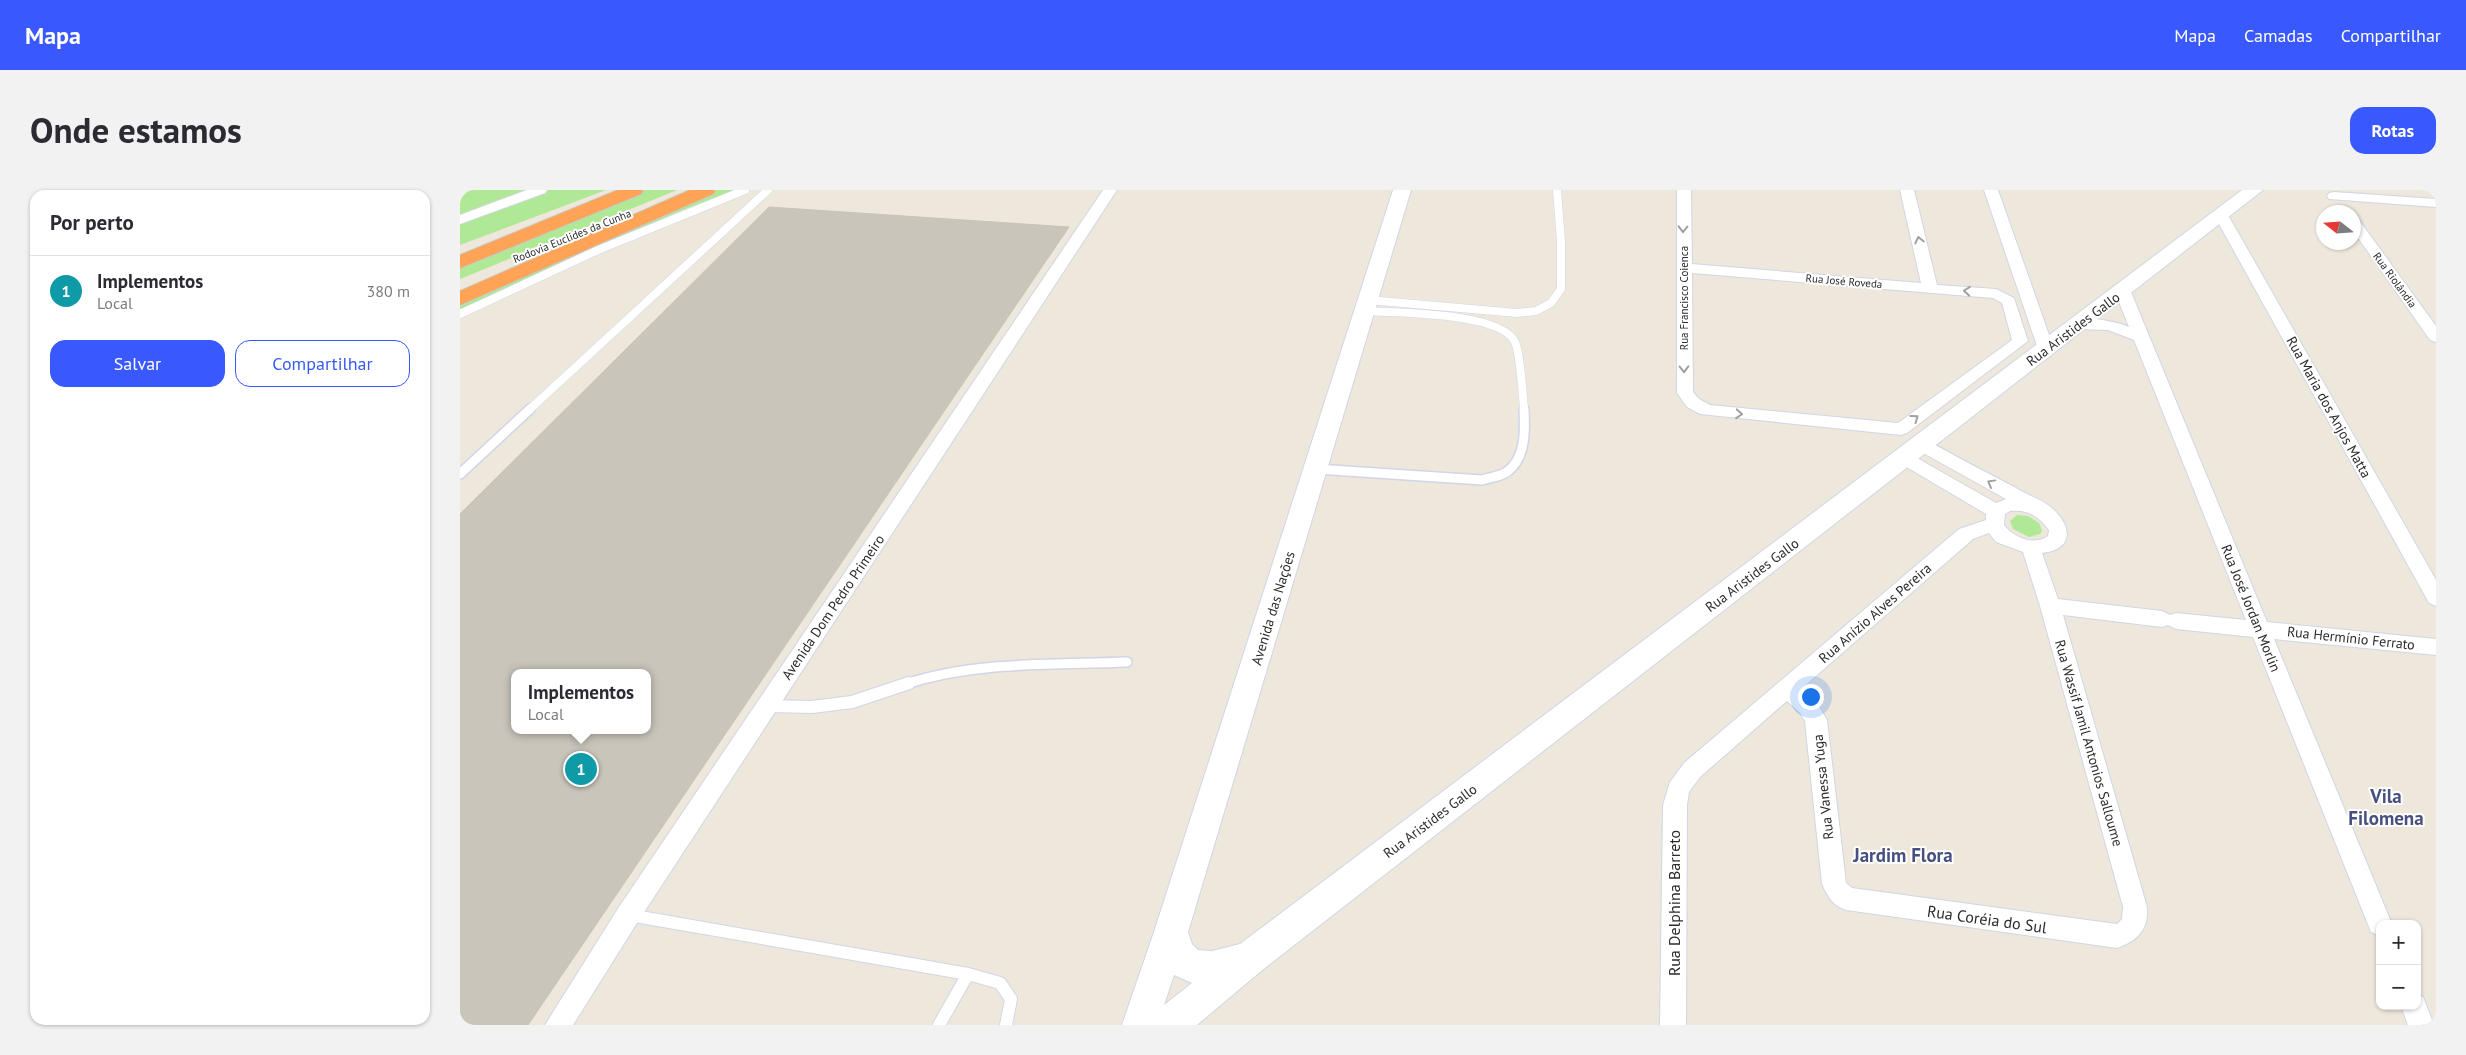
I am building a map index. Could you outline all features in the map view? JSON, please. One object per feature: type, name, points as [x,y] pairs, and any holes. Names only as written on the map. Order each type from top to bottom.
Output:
[{"type":"highway","points":[[460,248],[618,190]]},
{"type":"highway","name":"Rodovia Euclides da Cunha","points":[[460,262],[634,190]]},
{"type":"highway","name":"Rodovia Euclides da Cunha","points":[[460,283],[684,190]]},
{"type":"highway","points":[[460,299],[706,190]]},
{"type":"street","points":[[460,220],[540,190]]},
{"type":"street","name":"Avenida Dom Pedro Primeiro","points":[[558,1025],[628,915],[1110,190]]},
{"type":"street","name":"Avenida das Nações","points":[[1140,1025],[1171,932],[1402,190]]},
{"type":"street","name":"Rua Francisco Coienca","points":[[1684,190],[1684,383],[1685,393],[1693,403],[1706,410],[1901,429],[2020,341],[2011,305],[2004,296]]},
{"type":"street","points":[[1907,190],[1930,288]]},
{"type":"street","points":[[1991,190],[2046,349]]},
{"type":"street","name":"Rua Aristides Gallo","points":[[1169,1025],[1249,959],[2254,190]]},
{"type":"street","points":[[2328,193],[2436,203]]},
{"type":"street","points":[[2328,193],[2339,205]]},
{"type":"street","name":"Rua Maria dos Anjos Matta","points":[[2221,215],[2436,598]]},
{"type":"street","name":"Rua Riolândia","points":[[2361,233],[2436,337]]},
{"type":"street","name":"Rua José Roveda","points":[[1683,268],[1986,292],[2004,296]]},
{"type":"street","points":[[2114,298],[2122,309],[2133,318]]},
{"type":"street","name":"Rua José Jordan Morlin","points":[[2114,298],[2133,318],[2142,337],[2378,920]]},
{"type":"street","points":[[2078,324],[2110,325],[2142,337]]},
{"type":"street","points":[[1913,451],[2046,513],[2054,520],[2059,529],[2059,538],[2053,544],[2037,552],[2019,545],[1913,451]]},
{"type":"street","name":"Rua Anízio Alves Pereira","points":[[1682,782],[1692,770],[1966,534],[1993,523],[2012,504],[2034,507]]},
{"type":"street","name":"Rua Wassif Jamil Antonios Salloume","points":[[2037,552],[2050,606],[2135,908],[2136,918],[2133,926]]},
{"type":"street","name":"Rua Hermínio Ferrato","points":[[2050,606],[2436,647]]},
{"type":"street","name":"Rua Vanessa Yuga","points":[[1787,689],[1808,707],[1816,720],[1834,884],[1840,895]]},
{"type":"street","name":"Rua Delphina Barreto","points":[[1673,1025],[1675,805],[1682,782]]},
{"type":"street","name":"Rua Coréia do Sul","points":[[1840,895],[1852,902],[2116,936],[2126,933],[2133,926]]},
{"type":"street","name":"Rua Aristides Gallo","points":[[1171,932],[1181,958],[1195,968],[1216,967],[1249,959]]},
{"type":"street","points":[[2415,1010],[2421,1025]]},
{"type":"lane","points":[[460,314],[598,250],[745,190]]},
{"type":"lane","points":[[460,474],[768,190]]},
{"type":"lane","points":[[1367,306],[1517,313],[1536,311],[1551,302],[1560,289],[1557,190]]},
{"type":"lane","points":[[1316,469],[1482,480],[1507,472],[1521,454],[1526,433],[1515,342],[1506,331],[1492,324],[1470,319],[1367,306]]},
{"type":"lane","points":[[768,706],[812,707],[852,702],[930,676],[977,668],[1127,662]]},
{"type":"lane","points":[[628,915],[968,974],[1000,983],[1010,999],[1006,1025]]},
{"type":"lane","points":[[939,1025],[968,974]]},
{"type":"green space","points":[[460,190],[531,190],[460,217]]},
{"type":"green space","points":[[546,190],[606,190],[460,245],[460,222]]},
{"type":"green space","points":[[641,190],[677,190],[460,279],[460,265]]},
{"type":"green space","points":[[711,190],[734,190],[673,214],[460,311],[460,302]]},
{"type":"green space","points":[[2017,515],[2028,516],[2039,523],[2042,531],[2040,534],[2029,537],[2013,529],[2010,521]]},
{"type":"building","points":[[769,207],[1069,227],[528,1025],[460,1025],[460,514]]},
{"type":"place","name":"Implementos","points":[[581,769]]},
{"type":"district","name":"Vila Filomena","points":[[2386,807]]},
{"type":"district","name":"Jardim Flora","points":[[1903,855]]}]
